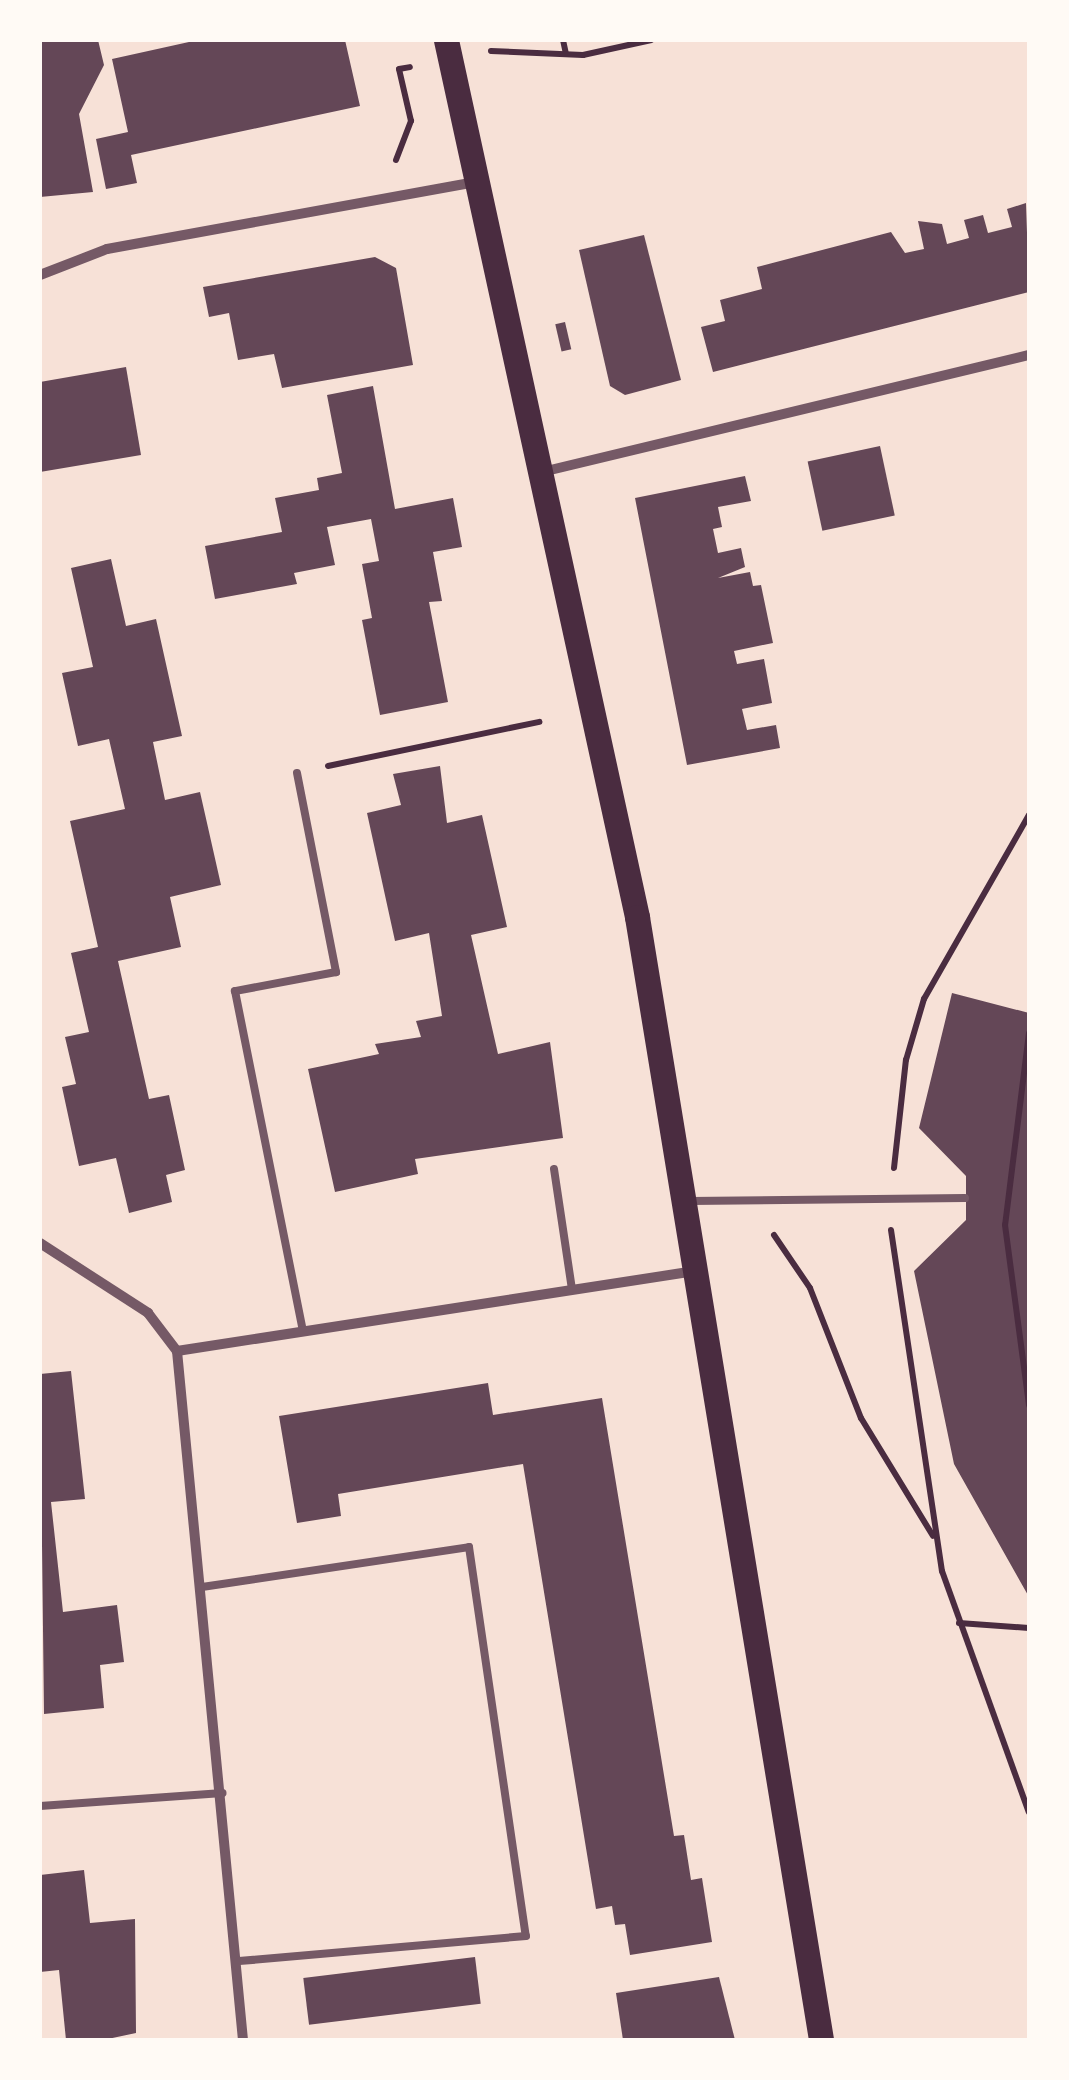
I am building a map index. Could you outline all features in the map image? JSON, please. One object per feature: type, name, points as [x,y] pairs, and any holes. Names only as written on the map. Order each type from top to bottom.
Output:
[{"type":"main road","points":[[446,40],[637,917],[698,1270],[821,2040]]},
{"type":"street","points":[[40,275],[107,249],[477,182]]},
{"type":"street","points":[[542,472],[1029,355]]},
{"type":"street","points":[[40,1243],[148,1314],[177,1352],[223,1793],[243,2040]]},
{"type":"street","points":[[177,1352],[698,1270]]},
{"type":"lane","points":[[297,773],[336,972],[235,991],[303,1331]]},
{"type":"lane","points":[[554,1169],[572,1290]]},
{"type":"lane","points":[[686,1201],[890,1202],[966,1198]]},
{"type":"lane","points":[[202,1587],[469,1547],[526,1936],[238,1960]]},
{"type":"lane","points":[[40,1806],[223,1793]]},
{"type":"path","points":[[563,40],[566,54]]},
{"type":"path","points":[[484,52],[534,46],[566,54],[651,40]]},
{"type":"path","points":[[396,161],[411,121],[399,70]]},
{"type":"path","points":[[297,773],[539,722]]},
{"type":"path","points":[[1029,816],[924,999],[906,1060],[890,1202],[897,1308],[938,1544],[959,1623],[1029,1812]]},
{"type":"path","points":[[1029,1032],[1006,1225],[1029,1405]]},
{"type":"path","points":[[761,1201],[810,1288],[861,1418],[938,1544]]},
{"type":"path","points":[[959,1623],[1029,1628]]},
{"type":"building","points":[[40,40],[98,40],[104,65],[79,114],[93,192],[40,197]]},
{"type":"building","points":[[198,40],[345,40],[360,106],[131,155],[137,183],[106,189],[96,139],[128,132],[112,59]]},
{"type":"building","points":[[1026,203],[1029,292],[713,372],[701,327],[725,321],[720,300],[762,289],[757,267],[891,232],[905,253],[924,249],[918,221],[942,224],[947,244],[969,238],[964,220],[983,215],[988,233],[1012,227],[1007,209]]},
{"type":"building","points":[[644,235],[681,380],[625,395],[610,386],[579,250]]},
{"type":"building","points":[[375,257],[396,268],[413,365],[282,388],[274,354],[238,360],[229,313],[209,317],[203,287]]},
{"type":"building","points":[[565,322],[571,349],[562,352],[555,324]]},
{"type":"building","points":[[126,367],[141,455],[40,472],[40,382]]},
{"type":"building","points":[[373,386],[395,509],[453,498],[462,547],[433,552],[442,601],[429,602],[448,702],[380,715],[362,620],[372,618],[362,564],[379,561],[371,519],[327,527],[335,565],[294,573],[297,584],[215,599],[205,546],[282,532],[275,498],[319,490],[317,478],[342,473],[327,395]]},
{"type":"building","points":[[880,446],[895,515],[822,531],[808,461]]},
{"type":"building","points":[[745,476],[751,501],[718,507],[722,527],[713,529],[718,553],[741,548],[745,567],[718,578],[750,572],[753,586],[761,585],[773,643],[734,651],[737,664],[764,659],[772,703],[742,709],[747,730],[776,725],[780,748],[687,765],[635,498]]},
{"type":"building","points":[[111,559],[126,626],[156,619],[182,736],[153,742],[165,800],[200,792],[221,885],[170,897],[181,947],[118,961],[149,1099],[169,1095],[185,1170],[166,1175],[172,1202],[129,1213],[116,1158],[79,1166],[62,1087],[76,1084],[65,1037],[89,1032],[71,953],[98,947],[70,821],[125,809],[109,739],[78,746],[62,673],[93,667],[71,568]]},
{"type":"building","points":[[440,766],[447,823],[482,815],[507,927],[471,935],[498,1054],[550,1042],[563,1138],[415,1159],[418,1174],[335,1192],[308,1069],[379,1054],[375,1044],[421,1037],[416,1021],[442,1016],[429,933],[395,941],[367,813],[401,805],[393,774]]},
{"type":"building","points":[[952,993],[1029,1013],[1029,1597],[954,1464],[914,1271],[966,1220],[966,1176],[919,1128]]},
{"type":"building","points":[[71,1371],[85,1499],[51,1502],[63,1612],[117,1605],[124,1662],[100,1665],[104,1708],[44,1714],[40,1374]]},
{"type":"building","points":[[488,1383],[493,1415],[602,1398],[674,1836],[684,1835],[691,1880],[702,1878],[712,1942],[630,1955],[625,1924],[615,1925],[612,1906],[596,1909],[523,1464],[338,1494],[341,1516],[297,1523],[279,1416]]},
{"type":"building","points":[[84,1870],[90,1923],[135,1919],[136,2033],[103,2040],[66,2040],[59,1970],[40,1972],[40,1875]]},
{"type":"building","points":[[475,1957],[481,2004],[309,2025],[303,1978]]},
{"type":"building","points":[[719,1977],[735,2040],[623,2040],[616,1993]]}]
